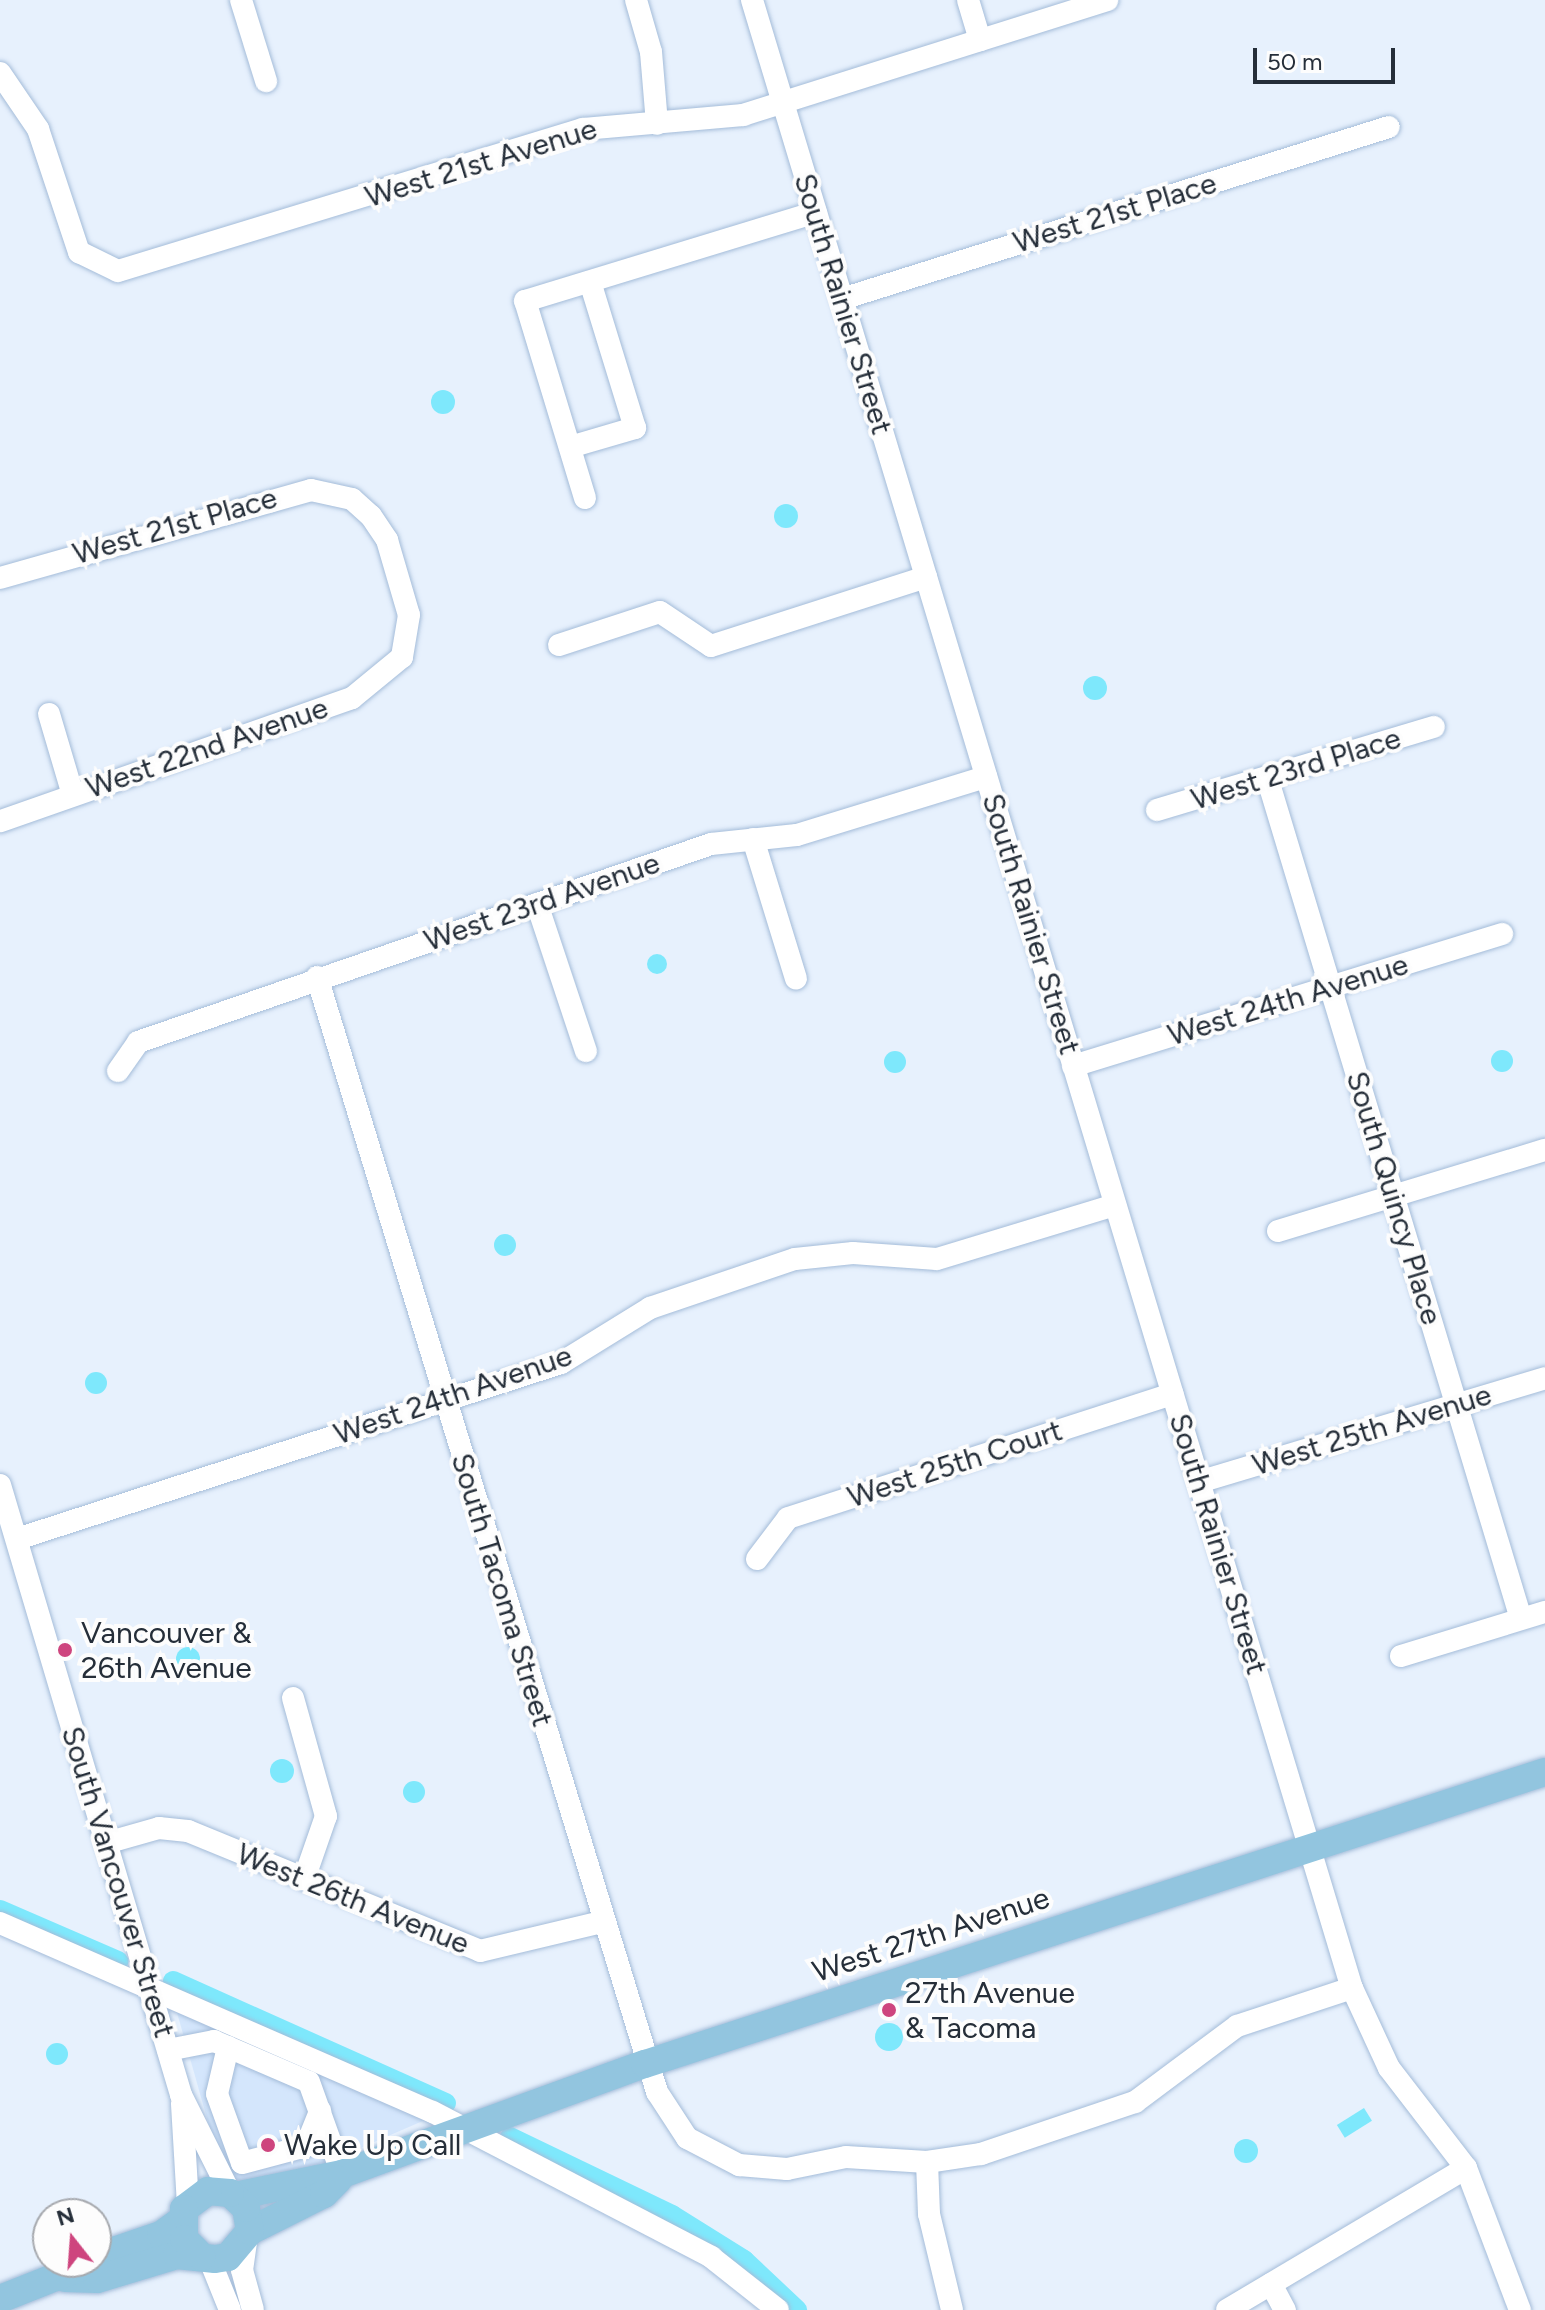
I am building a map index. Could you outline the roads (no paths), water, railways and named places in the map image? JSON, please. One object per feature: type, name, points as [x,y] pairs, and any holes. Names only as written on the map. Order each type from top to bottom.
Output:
[{"type":"main road","name":"West 27th Avenue","points":[[112,2252],[161,2235],[208,2191],[233,2195],[342,2174],[645,2064],[1545,1772]]},
{"type":"main road","name":"West 27th Avenue","points":[[112,2274],[177,2255],[228,2257],[248,2237],[324,2194],[342,2174]]},
{"type":"main road","points":[[233,2195],[248,2237]]},
{"type":"main road","points":[[185,2212],[184,2239],[206,2258]]},
{"type":"main road","name":"West 27th Avenue","points":[[0,2299],[65,2278],[100,2278]]},
{"type":"street","points":[[241,0],[266,81]]},
{"type":"street","points":[[636,0],[651,52],[657,124]]},
{"type":"street","name":"South Rainier Street","points":[[752,0],[1352,1988],[1389,2068],[1466,2168],[1520,2310]]},
{"type":"street","points":[[968,0],[980,40]]},
{"type":"street","name":"West 21st Avenue","points":[[0,73],[38,129],[70,238],[89,262],[142,269],[583,129],[709,121],[783,102],[1107,0]]},
{"type":"street","name":"West 21st Place","points":[[842,299],[1389,127]]},
{"type":"street","points":[[585,498],[525,301],[816,212]]},
{"type":"street","points":[[570,447],[635,428],[590,282]]},
{"type":"street","name":"West 21st Place","points":[[0,578],[284,493],[311,490],[352,499],[387,540],[405,590],[402,657]]},
{"type":"street","points":[[559,645],[660,612],[711,646],[926,577]]},
{"type":"street","name":"West 22nd Avenue","points":[[0,821],[352,698],[402,657]]},
{"type":"street","points":[[49,714],[73,795]]},
{"type":"street","name":"West 23rd Place","points":[[1157,810],[1434,727]]},
{"type":"street","name":"West 23rd Avenue","points":[[118,1071],[138,1042],[317,977],[711,844],[797,835],[986,777]]},
{"type":"street","name":"South Quincy Place","points":[[1267,777],[1521,1619]]},
{"type":"street","points":[[753,839],[796,979]]},
{"type":"street","points":[[537,904],[586,1051]]},
{"type":"street","name":"West 24th Avenue","points":[[1073,1066],[1502,934]]},
{"type":"street","name":"South Tacoma Street","points":[[317,977],[645,2064],[673,2124],[739,2165],[787,2169],[846,2157],[927,2162],[981,2154],[1135,2102],[1237,2026],[1352,1988]]},
{"type":"street","points":[[1278,1231],[1545,1150]]},
{"type":"street","name":"West 24th Avenue","points":[[17,1539],[561,1363],[670,1299],[795,1259],[937,1259],[1115,1205]]},
{"type":"street","name":"West 25th Avenue","points":[[1199,1482],[1545,1378]]},
{"type":"street","name":"West 25th Court","points":[[757,1559],[788,1518],[1172,1394]]},
{"type":"street","name":"South Vancouver Street","points":[[0,1485],[181,2095],[233,2195]]},
{"type":"street","points":[[1401,1656],[1545,1612]]},
{"type":"street","points":[[293,1698],[326,1816],[304,1879]]},
{"type":"street","name":"West 26th Avenue","points":[[106,1843],[159,1828],[188,1831],[480,1951],[602,1922]]},
{"type":"street","points":[[0,1923],[148,1983],[462,2128],[711,2257],[778,2310]]},
{"type":"street","points":[[168,2050],[205,2040],[309,2082],[342,2174]]},
{"type":"street","points":[[228,2047],[217,2094],[242,2163],[306,2146],[320,2111]]},
{"type":"street","name":"South Vancouver Street","points":[[181,2095],[185,2212]]},
{"type":"street","points":[[927,2162],[929,2214],[952,2310]]},
{"type":"street","points":[[1227,2310],[1466,2168]]},
{"type":"street","points":[[248,2237],[242,2270],[253,2310]]},
{"type":"street","points":[[206,2258],[230,2310]]},
{"type":"street","points":[[1271,2284],[1285,2310]]},
{"type":"water","points":[[443,390],[451,394],[455,402],[451,410],[443,414],[435,410],[431,402],[435,394]]},
{"type":"water","points":[[786,504],[794,508],[798,516],[794,524],[786,528],[778,524],[774,516],[778,508]]},
{"type":"water","points":[[1095,676],[1106,683],[1107,688],[1100,699],[1095,700],[1084,693],[1083,688],[1090,677]]},
{"type":"water","points":[[657,954],[664,957],[667,964],[664,971],[657,974],[650,971],[647,964],[650,957]]},
{"type":"water","points":[[1498,1050],[1506,1050],[1513,1061],[1506,1072],[1498,1072],[1491,1065],[1491,1057]]},
{"type":"water","points":[[895,1051],[903,1054],[906,1062],[903,1070],[895,1073],[887,1070],[884,1062],[887,1054]]},
{"type":"water","points":[[505,1234],[516,1245],[505,1256],[494,1245]]},
{"type":"water","points":[[96,1372],[104,1375],[107,1383],[104,1391],[96,1394],[88,1391],[85,1383],[88,1375]]},
{"type":"water","points":[[188,1647],[197,1650],[200,1659],[197,1668],[188,1671],[179,1668],[176,1659],[179,1650]]},
{"type":"water","points":[[282,1759],[293,1766],[294,1771],[287,1782],[282,1783],[271,1776],[270,1771],[277,1760]]},
{"type":"water","points":[[414,1781],[422,1784],[425,1792],[422,1800],[414,1803],[406,1800],[403,1792],[406,1784]]},
{"type":"water","points":[[889,2023],[899,2027],[903,2037],[899,2047],[889,2051],[879,2047],[875,2037],[879,2027]]},
{"type":"water","points":[[57,2043],[65,2046],[68,2054],[65,2062],[57,2065],[49,2062],[46,2054],[49,2046]]},
{"type":"water","points":[[1364,2108],[1372,2121],[1345,2138],[1337,2125]]},
{"type":"water","points":[[1246,2139],[1257,2146],[1258,2151],[1251,2162],[1246,2163],[1235,2156],[1234,2151],[1241,2140]]},
{"type":"waterway","points":[[0,1910],[118,1961]]},
{"type":"waterway","points":[[173,1981],[446,2103]]},
{"type":"waterway","points":[[510,2137],[672,2215],[744,2260],[797,2310]]},
{"type":"place","name":"Vancouver & 26th Avenue","points":[[65,1650]]},
{"type":"place","name":"27th Avenue & Tacoma","points":[[889,2010]]},
{"type":"place","name":"Wake Up Call","points":[[268,2145]]}]
